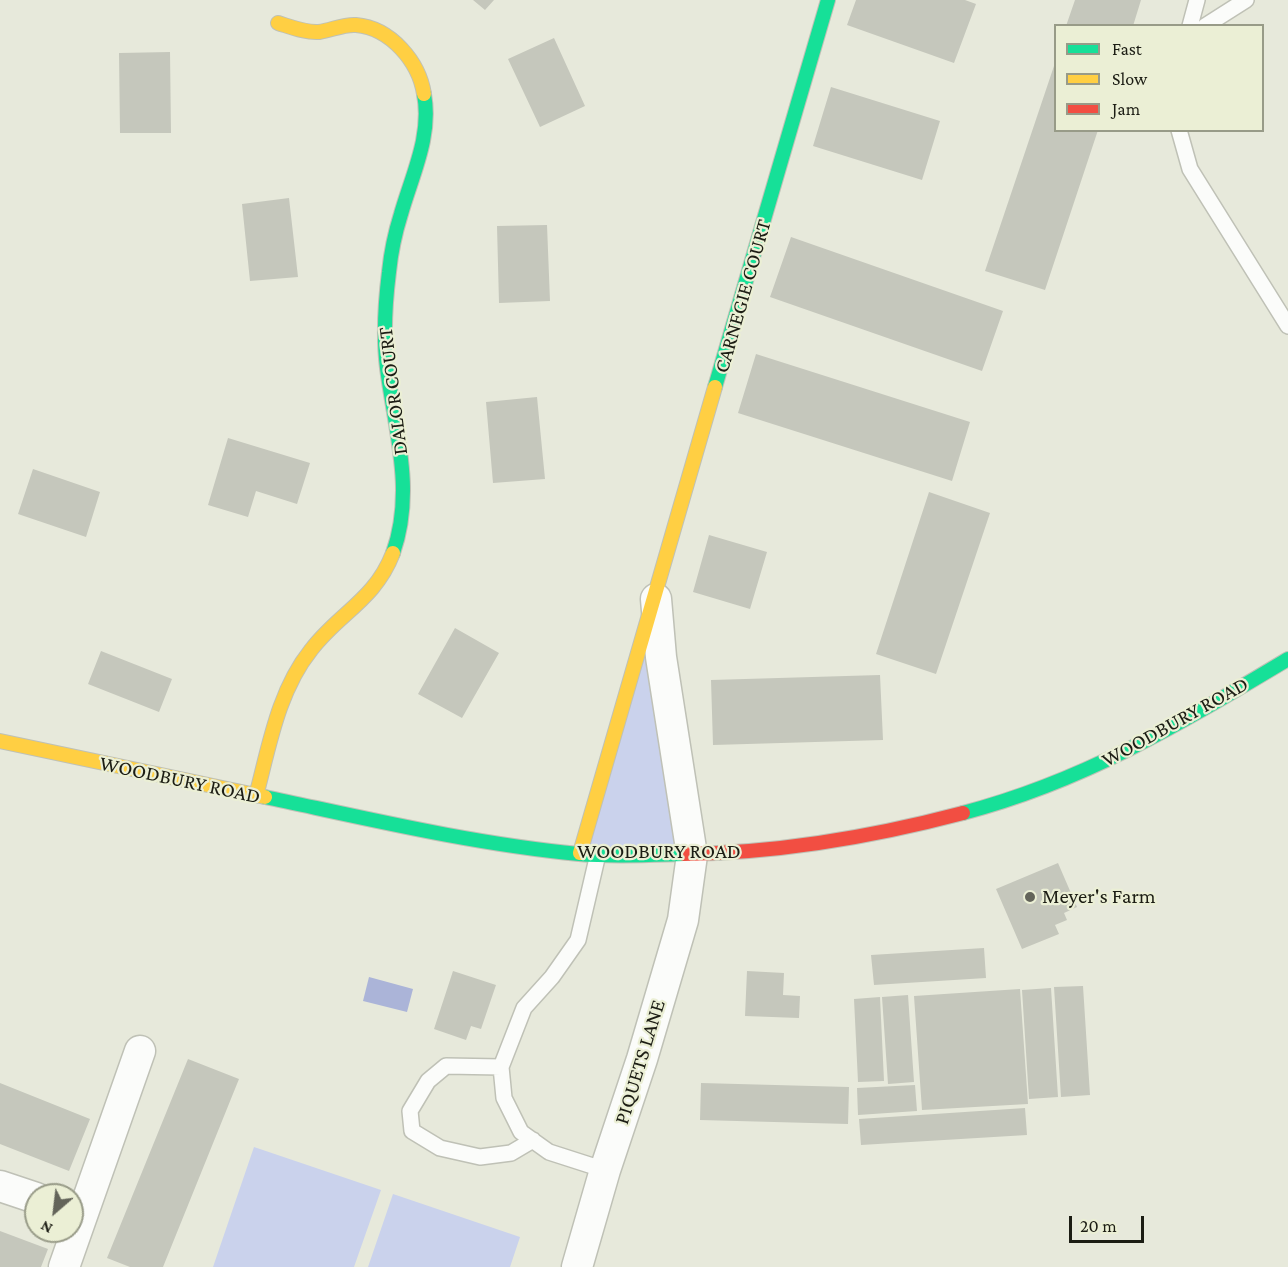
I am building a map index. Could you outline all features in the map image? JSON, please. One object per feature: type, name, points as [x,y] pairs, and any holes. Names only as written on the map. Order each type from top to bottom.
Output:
[{"type":"street","name":"CARNEGIE COURT","points":[[580,854],[828,0]]},
{"type":"street","name":"DALOR COURT","points":[[256,796],[283,697],[304,658],[322,636],[372,590],[383,575],[397,545],[403,522],[404,476],[387,377],[384,313],[395,235],[419,159],[429,112],[425,89],[413,63],[395,42],[377,32],[356,25],[314,32],[278,23]]},
{"type":"street","name":"CARNEGIE COURT","points":[[655,591],[661,657],[692,855]]},
{"type":"street","name":"WOODBURY ROAD","points":[[0,741],[449,835],[580,854],[692,855],[749,852],[825,843],[902,830],[968,813],[1013,798],[1077,775],[1147,743],[1288,659]]},
{"type":"street","name":"PIQUETS LANE","points":[[577,1267],[683,920],[692,855]]},
{"type":"street","points":[[84,1194],[140,1051]]},
{"type":"street","points":[[0,1186],[24,1194]]},
{"type":"street","points":[[64,1267],[70,1243]]},
{"type":"lane","points":[[1191,24],[1197,0]]},
{"type":"lane","points":[[1208,24],[1246,0]]},
{"type":"lane","points":[[1180,132],[1190,169],[1288,326]]},
{"type":"lane","points":[[598,854],[578,940],[552,977],[524,1008],[501,1067],[504,1098],[521,1132],[549,1152],[605,1170]]},
{"type":"lane","points":[[501,1067],[446,1066],[428,1081],[410,1111],[412,1131],[440,1148],[480,1157],[512,1153],[533,1140]]},
{"type":"shaded area","points":[[653,604],[689,853],[583,851]]},
{"type":"shaded area","points":[[369,977],[413,989],[407,1012],[363,1001]]},
{"type":"shaded area","points":[[254,1147],[381,1190],[354,1267],[213,1267]]},
{"type":"shaded area","points":[[393,1194],[520,1237],[510,1267],[368,1267]]},
{"type":"building","points":[[473,0],[494,0],[485,10]]},
{"type":"building","points":[[856,0],[965,0],[976,4],[954,63],[847,25]]},
{"type":"building","points":[[1075,0],[1141,0],[1134,24],[1067,24]]},
{"type":"building","points":[[554,38],[585,106],[540,127],[508,59]]},
{"type":"building","points":[[170,52],[171,133],[120,133],[119,53]]},
{"type":"building","points":[[1054,66],[1054,132],[1097,132],[1045,290],[985,271]]},
{"type":"building","points":[[831,87],[940,121],[922,180],[813,146]]},
{"type":"building","points":[[289,198],[298,277],[250,281],[242,204]]},
{"type":"building","points":[[547,225],[550,301],[499,303],[497,226]]},
{"type":"building","points":[[791,237],[1003,311],[982,371],[770,297]]},
{"type":"building","points":[[756,354],[970,422],[952,481],[738,413]]},
{"type":"building","points":[[537,397],[545,479],[493,483],[486,402]]},
{"type":"building","points":[[228,438],[310,463],[297,504],[256,491],[248,517],[208,505]]},
{"type":"building","points":[[33,469],[100,492],[86,537],[18,514]]},
{"type":"building","points":[[929,492],[990,513],[936,674],[876,654]]},
{"type":"building","points":[[709,535],[767,552],[750,609],[693,592]]},
{"type":"building","points":[[455,628],[499,653],[462,718],[418,694]]},
{"type":"building","points":[[101,651],[172,679],[159,712],[88,684]]},
{"type":"building","points":[[880,675],[883,740],[713,745],[711,680]]},
{"type":"building","points":[[1058,863],[1077,907],[1064,913],[1067,920],[1055,925],[1059,934],[1022,949],[996,889]]},
{"type":"building","points":[[984,948],[986,978],[874,985],[871,955]]},
{"type":"building","points":[[453,971],[496,985],[481,1029],[471,1026],[466,1040],[434,1029]]},
{"type":"building","points":[[747,971],[784,973],[783,995],[800,996],[799,1018],[745,1016]]},
{"type":"building","points":[[1083,986],[1090,1095],[1061,1097],[1054,987]]},
{"type":"building","points":[[1051,988],[1058,1097],[1029,1099],[1022,990]]},
{"type":"building","points":[[1020,989],[1028,1104],[922,1110],[914,996]]},
{"type":"building","points":[[908,995],[914,1082],[888,1084],[882,997]]},
{"type":"building","points":[[880,997],[884,1081],[858,1082],[854,999]]},
{"type":"building","points":[[188,1059],[239,1079],[163,1267],[130,1267],[107,1258]]},
{"type":"building","points":[[0,1083],[90,1119],[69,1171],[0,1144]]},
{"type":"building","points":[[701,1083],[849,1087],[848,1124],[700,1120]]},
{"type":"building","points":[[915,1085],[917,1111],[858,1115],[857,1088]]},
{"type":"building","points":[[1025,1108],[1027,1135],[861,1145],[859,1119]]},
{"type":"building","points":[[0,1231],[24,1240],[24,1243],[32,1243],[48,1249],[41,1267],[0,1267]]},
{"type":"traffic: fast","points":[[715,387],[828,0]]},
{"type":"traffic: fast","points":[[393,553],[399,530],[403,484],[386,356],[386,308],[395,235],[423,140],[426,110],[424,94]]},
{"type":"traffic: fast","points":[[963,813],[1008,800],[1091,767],[1209,706],[1288,659]]},
{"type":"traffic: fast","points":[[265,797],[421,830],[539,850],[632,856],[684,854]]},
{"type":"traffic: slow","points":[[278,23],[314,32],[356,25],[381,33],[392,40],[410,59],[424,94]]},
{"type":"traffic: slow","points":[[580,853],[715,387]]},
{"type":"traffic: slow","points":[[256,796],[270,739],[290,683],[322,637],[377,583],[393,553]]},
{"type":"traffic: slow","points":[[0,741],[265,797]]},
{"type":"traffic: jam","points":[[684,854],[755,851],[825,842],[963,813]]},
{"type":"place","name":"Meyer's Farm","points":[[1030,897]]}]
